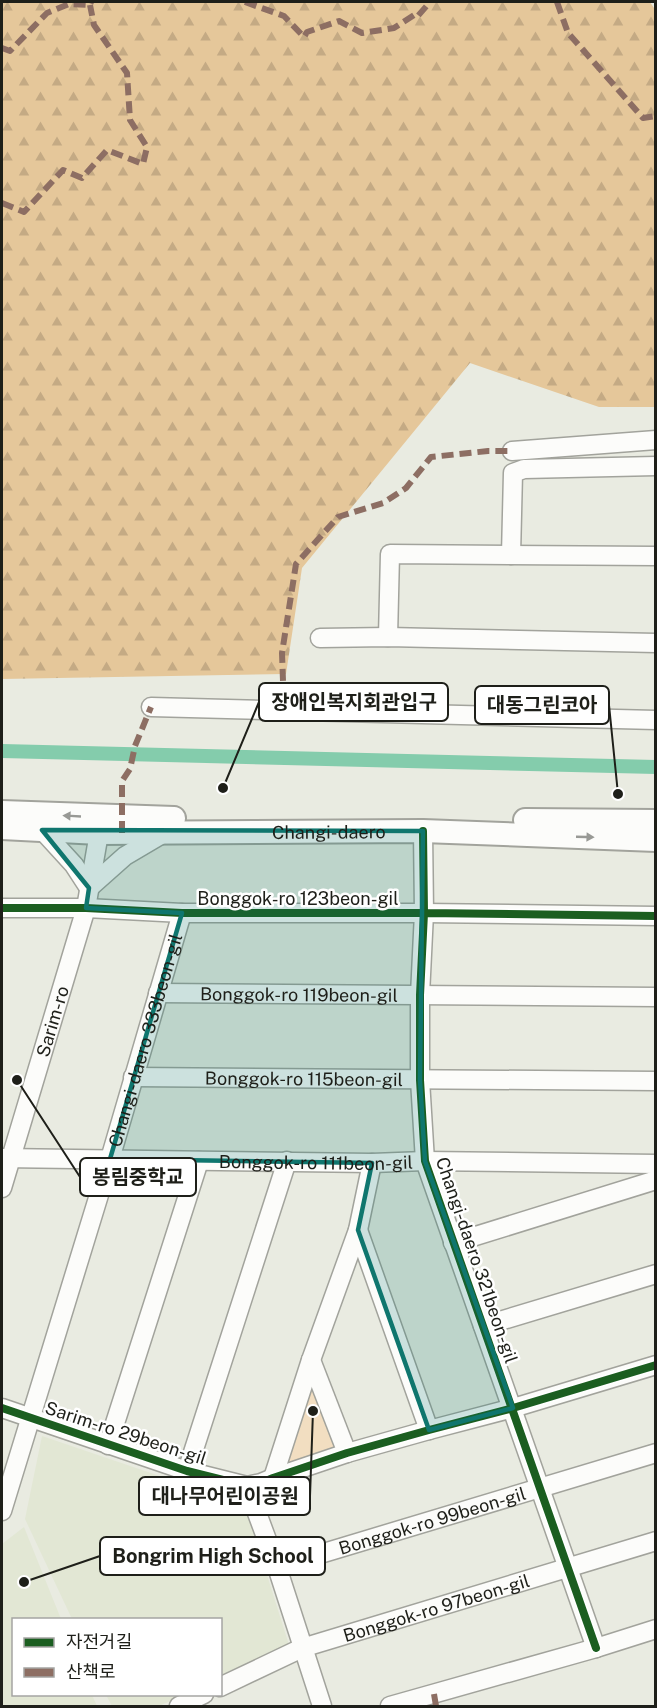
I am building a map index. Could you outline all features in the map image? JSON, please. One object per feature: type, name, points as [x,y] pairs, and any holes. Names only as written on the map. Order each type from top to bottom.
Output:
[{"type":"main road","name":"Changi-daero","points":[[2,812],[165,833],[423,831],[656,840]]},
{"type":"main road","name":"Changi-daero","points":[[2,828],[42,830],[100,825],[656,821]]},
{"type":"street","points":[[512,451],[656,440]]},
{"type":"street","points":[[511,555],[513,473],[524,469],[656,466]]},
{"type":"street","points":[[388,637],[390,554],[656,556]]},
{"type":"street","points":[[320,638],[388,637],[656,643]]},
{"type":"street","points":[[151,707],[656,720]]},
{"type":"street","name":"Sarim-ro","points":[[2,1188],[6,1158],[86,908],[100,825]]},
{"type":"street","points":[[42,830],[74,865],[89,888],[125,856],[165,833]]},
{"type":"street","name":"Changi-daero 321beon-gil","points":[[423,831],[424,912],[420,995],[420,1080],[424,1161],[596,1648]]},
{"type":"street","name":"Bonggok-ro 123beon-gil","points":[[2,908],[656,916]]},
{"type":"street","name":"Changi-daero 333beon-gil","points":[[2,1511],[110,1159],[182,912]]},
{"type":"street","name":"Bonggok-ro 119beon-gil","points":[[158,993],[656,997]]},
{"type":"street","name":"Bonggok-ro 115beon-gil","points":[[133,1077],[656,1081]]},
{"type":"street","name":"Bonggok-ro 111beon-gil","points":[[6,1158],[656,1164]]},
{"type":"street","name":"Sarim-ro 29beon-gil","points":[[108,1446],[199,1161]]},
{"type":"street","name":"Sarim-ro 29beon-gil","points":[[187,1471],[287,1161]]},
{"type":"street","points":[[273,1478],[311,1360],[358,1230],[372,1163]]},
{"type":"street","name":"Changi-daero 321beon-gil","points":[[453,1243],[656,1180]]},
{"type":"street","points":[[358,1230],[429,1430]]},
{"type":"street","name":"Changi-daero 321beon-gil","points":[[483,1326],[656,1274]]},
{"type":"street","points":[[311,1360],[347,1454]]},
{"type":"street","points":[[322,1707],[278,1567],[247,1486],[347,1454],[656,1365]]},
{"type":"street","name":"Sarim-ro 29beon-gil","points":[[2,1408],[108,1446],[187,1471],[247,1486]]},
{"type":"street","name":"Bonggok-ro 99beon-gil","points":[[278,1567],[656,1453]]},
{"type":"street","name":"Bonggok-ro 97beon-gil","points":[[222,1686],[302,1648],[656,1541]]},
{"type":"street","points":[[390,1707],[656,1629]]},
{"type":"street","points":[[179,1707],[202,1696]]},
{"type":"highlighted area","points":[[42,830],[423,831],[420,1080],[425,1161],[513,1408],[429,1430],[358,1230],[372,1163],[110,1159],[182,913],[86,908],[89,888]]},
{"type":"shaded area","points":[[311,1371],[344,1452],[280,1472]]},
{"type":"shaded area","points":[[42,1436],[245,1505],[289,1645],[222,1677],[222,1618],[72,1618],[25,1519]]},
{"type":"shaded area","points":[[24,1527],[61,1618],[12,1618],[12,1696],[92,1696],[97,1706],[2,1706],[2,1544]]},
{"type":"shaded area","points":[[107,1696],[182,1696],[159,1706],[112,1706]]},
{"type":"green space","points":[[2,2],[650,2],[656,11],[655,407],[599,407],[470,363],[302,568],[286,674],[2,679]]},
{"type":"waterway","points":[[2,751],[656,767]]},
{"type":"marked path","points":[[2,48],[10,51],[47,13],[69,4],[90,5],[91,2]]},
{"type":"marked path","points":[[245,2],[284,16],[304,37],[307,32],[339,21],[362,33],[394,28],[414,15],[417,17],[430,2]]},
{"type":"marked path","points":[[557,2],[568,33],[643,118],[656,116]]},
{"type":"marked path","points":[[2,203],[24,212],[63,170],[82,178],[107,150],[143,164],[147,147],[130,120],[127,73],[94,25],[90,5]]},
{"type":"marked path","points":[[264,710],[279,695],[283,681],[282,653],[296,564],[338,517],[383,503],[406,488],[431,457],[512,451]]},
{"type":"marked path","points":[[122,833],[122,781],[130,769],[135,746],[151,707]]},
{"type":"marked path","points":[[434,1694],[436,1706]]},
{"type":"cycle path","points":[[423,831],[424,913],[420,995],[420,1080],[425,1161],[596,1648]]},
{"type":"cycle path","points":[[2,908],[86,908],[182,913],[656,916]]},
{"type":"cycle path","points":[[2,1408],[187,1471],[247,1486],[347,1453],[513,1408],[656,1365]]},
{"type":"place","name":"장애인복지회관입구","points":[[223,788]]},
{"type":"place","name":"대동그린코아","points":[[618,794]]},
{"type":"place","name":"봉림중학교","points":[[17,1080]]},
{"type":"place","name":"대나무어린이공원","points":[[313,1411]]},
{"type":"place","name":"Bongrim High School","points":[[24,1582]]}]
